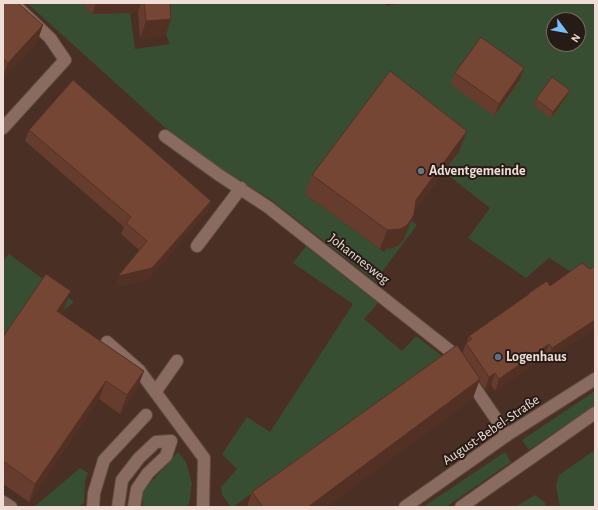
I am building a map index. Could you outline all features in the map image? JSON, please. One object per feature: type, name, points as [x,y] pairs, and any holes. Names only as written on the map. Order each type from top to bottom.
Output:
[{"type":"street","points":[[3,128],[65,60],[50,38],[13,3]]},
{"type":"street","name":"Johannesweg","points":[[165,136],[268,206],[449,350],[507,435]]},
{"type":"street","points":[[197,246],[241,188]]},
{"type":"street","points":[[107,342],[139,370],[204,458],[203,507]]},
{"type":"street","points":[[156,391],[177,361]]},
{"type":"street","name":"August-Bebel-Straße","points":[[405,507],[507,435],[595,380]]},
{"type":"street","points":[[461,507],[595,414]]},
{"type":"street","points":[[93,507],[94,493],[104,460],[146,415]]},
{"type":"street","points":[[118,507],[122,480],[139,458],[156,442],[172,441],[166,456],[148,473],[136,488],[134,507]]},
{"type":"street","points":[[3,502],[11,507]]},
{"type":"green space","points":[[27,3],[82,3],[92,14],[130,13],[135,49],[170,44],[166,35],[163,4],[385,3],[386,6],[403,3],[595,3],[595,275],[578,276],[549,258],[526,278],[468,238],[490,208],[444,172],[305,194],[384,252],[386,249],[399,245],[404,239],[409,219],[417,225],[375,281],[270,199],[212,163],[173,135]]},
{"type":"green space","points":[[306,246],[378,303],[364,319],[402,351],[416,336],[442,356],[231,507],[222,495],[221,487],[237,469],[222,454],[247,417],[270,432],[353,304],[293,263]]},
{"type":"green space","points":[[9,254],[74,302],[64,310],[3,345],[3,261]]},
{"type":"green space","points":[[595,391],[595,405],[529,450],[522,440]]},
{"type":"green space","points":[[595,450],[595,507],[560,507],[556,485],[559,475]]},
{"type":"green space","points":[[178,452],[186,462],[192,484],[189,504],[185,507],[144,507],[143,491]]},
{"type":"green space","points":[[505,452],[511,462],[446,507],[423,507]]},
{"type":"green space","points":[[80,468],[88,473],[85,481],[84,502],[79,507],[34,507]]},
{"type":"green space","points":[[535,495],[545,503],[546,507],[515,507]]},
{"type":"building","points":[[3,3],[18,3],[43,25],[8,63],[3,59]]},
{"type":"building","points":[[144,3],[170,3],[171,19],[146,21]]},
{"type":"building","points":[[481,37],[524,68],[499,104],[455,73]]},
{"type":"building","name":"Adventgemeinde","points":[[390,71],[467,131],[416,200],[414,214],[411,220],[406,226],[400,229],[387,230],[312,175]]},
{"type":"building","points":[[552,77],[570,90],[553,112],[536,99]]},
{"type":"building","points":[[73,80],[211,201],[152,268],[118,276],[147,241],[126,223],[131,217],[29,130]]},
{"type":"building","points":[[582,263],[590,269],[595,265],[595,320],[552,348],[549,344],[499,379],[495,373],[489,377],[466,343],[472,339],[469,336],[547,281],[550,286]]},
{"type":"building","points":[[46,274],[71,291],[57,311],[144,371],[127,395],[106,381],[35,484],[3,461],[3,337]]},
{"type":"building","points":[[457,345],[480,379],[308,507],[263,507],[252,492]]},
{"type":"place","name":"Adventgemeinde","points":[[421,171]]},
{"type":"place","name":"Logenhaus","points":[[498,357]]}]
